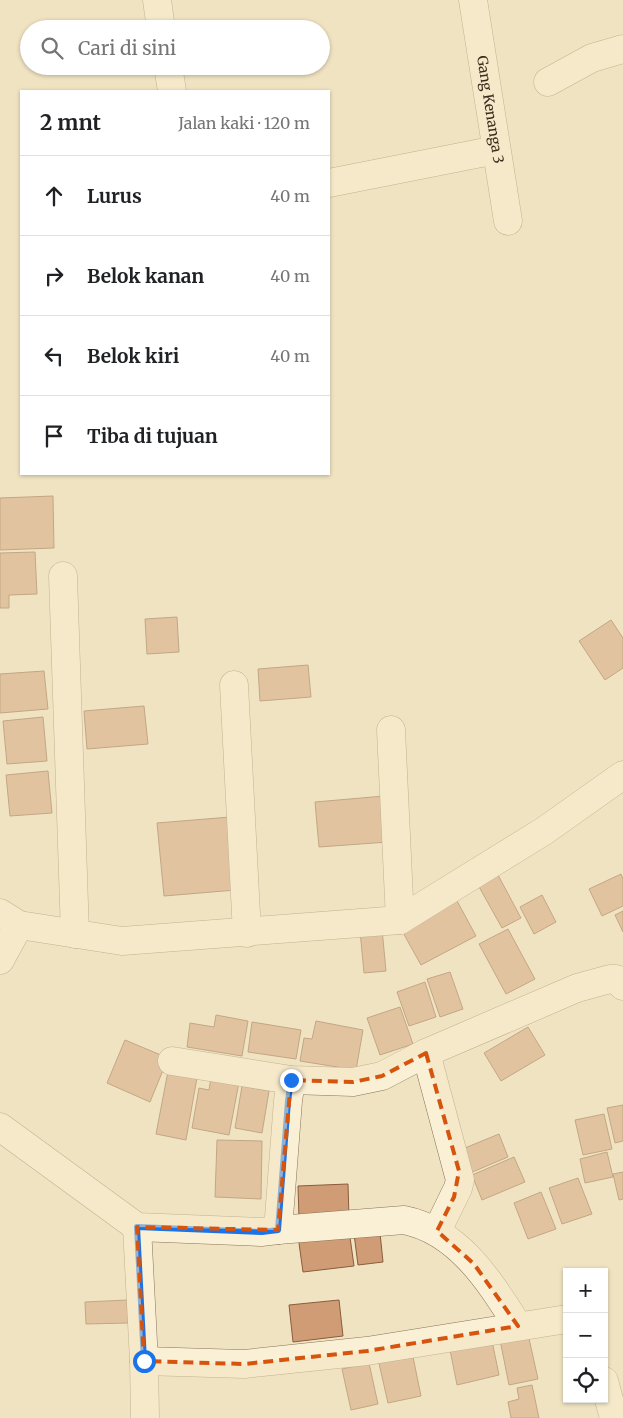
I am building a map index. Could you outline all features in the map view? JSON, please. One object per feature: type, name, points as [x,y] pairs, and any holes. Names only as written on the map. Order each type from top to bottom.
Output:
[{"type":"street","points":[[156,0],[159,20]]},
{"type":"street","name":"Gang Kenanga 3","points":[[473,0],[508,221]]},
{"type":"street","points":[[548,82],[592,58],[623,48]]},
{"type":"street","points":[[169,75],[172,90]]},
{"type":"street","points":[[330,183],[496,150]]},
{"type":"street","points":[[62,576],[75,934]]},
{"type":"street","points":[[234,684],[247,932]]},
{"type":"street","points":[[391,730],[400,920]]},
{"type":"street","points":[[0,960],[9,919],[75,934],[122,941],[400,920],[544,831],[623,775]]},
{"type":"street","points":[[172,1061],[291,1080],[353,1082],[382,1076],[426,1053],[577,988],[610,978],[616,979],[623,986]]},
{"type":"street","points":[[426,1053],[460,1180],[437,1232]]},
{"type":"street","points":[[278,1230],[291,1080]]},
{"type":"street","points":[[0,1127],[137,1227],[262,1232],[404,1220],[419,1223],[454,1243],[498,1294],[518,1326]]},
{"type":"street","points":[[137,1227],[145,1418]]},
{"type":"street","points":[[144,1361],[244,1364],[367,1351],[563,1320]]},
{"type":"street","points":[[608,1396],[614,1418]]},
{"type":"highlighted area","points":[[426,1053],[459,1171],[454,1197],[437,1231],[474,1264],[518,1326],[367,1351],[244,1364],[144,1361],[137,1227],[278,1230],[291,1080],[353,1082],[382,1076]]},
{"type":"building","points":[[53,496],[54,548],[0,550],[0,498]]},
{"type":"building","points":[[35,552],[37,594],[9,595],[9,608],[0,608],[0,553]]},
{"type":"building","points":[[177,617],[179,652],[147,654],[145,619]]},
{"type":"building","points":[[611,620],[623,638],[623,668],[605,680],[579,641]]},
{"type":"building","points":[[308,665],[311,697],[260,701],[258,669]]},
{"type":"building","points":[[44,671],[48,709],[0,713],[0,674]]},
{"type":"building","points":[[144,706],[148,744],[87,749],[84,711]]},
{"type":"building","points":[[43,717],[47,761],[7,764],[3,721]]},
{"type":"building","points":[[48,771],[52,813],[10,816],[6,775]]},
{"type":"building","points":[[384,796],[388,842],[319,847],[315,802]]},
{"type":"building","points":[[230,817],[236,890],[164,896],[157,823]]},
{"type":"building","points":[[621,874],[623,879],[623,906],[602,916],[589,889]]},
{"type":"building","points":[[498,875],[521,918],[502,928],[478,885]]},
{"type":"building","points":[[542,895],[556,922],[534,934],[520,907]]},
{"type":"building","points":[[456,899],[476,936],[421,965],[401,929]]},
{"type":"building","points":[[623,911],[623,932],[615,915]]},
{"type":"building","points":[[382,929],[386,971],[364,973],[360,931]]},
{"type":"building","points":[[508,929],[535,979],[506,994],[479,944]]},
{"type":"building","points":[[450,972],[463,1009],[440,1017],[427,979]]},
{"type":"building","points":[[425,982],[436,1017],[409,1026],[397,992]]},
{"type":"building","points":[[400,1007],[413,1044],[380,1055],[367,1018]]},
{"type":"building","points":[[216,1015],[248,1021],[242,1056],[187,1047],[190,1023],[214,1027]]},
{"type":"building","points":[[316,1021],[363,1030],[356,1070],[300,1061],[304,1038],[312,1039]]},
{"type":"building","points":[[252,1022],[301,1030],[296,1059],[248,1052]]},
{"type":"building","points":[[528,1027],[545,1055],[501,1081],[484,1053]]},
{"type":"building","points":[[125,1040],[168,1058],[150,1102],[107,1083]]},
{"type":"building","points":[[169,1066],[198,1072],[186,1140],[156,1134]]},
{"type":"building","points":[[212,1072],[240,1077],[229,1135],[192,1128],[199,1088],[209,1090]]},
{"type":"building","points":[[242,1086],[269,1091],[262,1133],[235,1128]]},
{"type":"building","points":[[623,1105],[623,1141],[615,1143],[607,1108]]},
{"type":"building","points":[[604,1114],[612,1149],[583,1155],[575,1120]]},
{"type":"building","points":[[499,1134],[508,1157],[470,1173],[460,1150]]},
{"type":"building","points":[[217,1140],[262,1141],[261,1199],[215,1197]]},
{"type":"building","points":[[607,1152],[613,1177],[585,1183],[580,1159]]},
{"type":"building","points":[[514,1157],[525,1182],[482,1200],[472,1175]]},
{"type":"building","points":[[623,1172],[623,1199],[619,1200],[613,1174]]},
{"type":"building","points":[[578,1178],[592,1214],[562,1224],[549,1188]]},
{"type":"building","points":[[348,1184],[349,1218],[299,1219],[298,1186]]},
{"type":"building","points":[[541,1192],[556,1229],[528,1239],[514,1203]]},
{"type":"building","points":[[379,1223],[383,1262],[358,1265],[353,1226]]},
{"type":"building","points":[[349,1230],[354,1266],[303,1272],[298,1236]]},
{"type":"building","points":[[127,1300],[128,1323],[86,1324],[85,1302]]},
{"type":"building","points":[[339,1300],[343,1336],[293,1342],[289,1305]]},
{"type":"building","points":[[528,1334],[538,1379],[509,1385],[500,1340]]},
{"type":"building","points":[[491,1336],[499,1375],[457,1385],[449,1345]]},
{"type":"building","points":[[412,1352],[421,1396],[388,1403],[378,1359]]},
{"type":"building","points":[[369,1363],[378,1404],[351,1410],[342,1369]]},
{"type":"building","points":[[532,1385],[539,1418],[511,1418],[508,1402],[519,1399],[517,1388]]},
{"type":"route","points":[[144,1361],[137,1227],[262,1232],[278,1230],[291,1080]]}]
